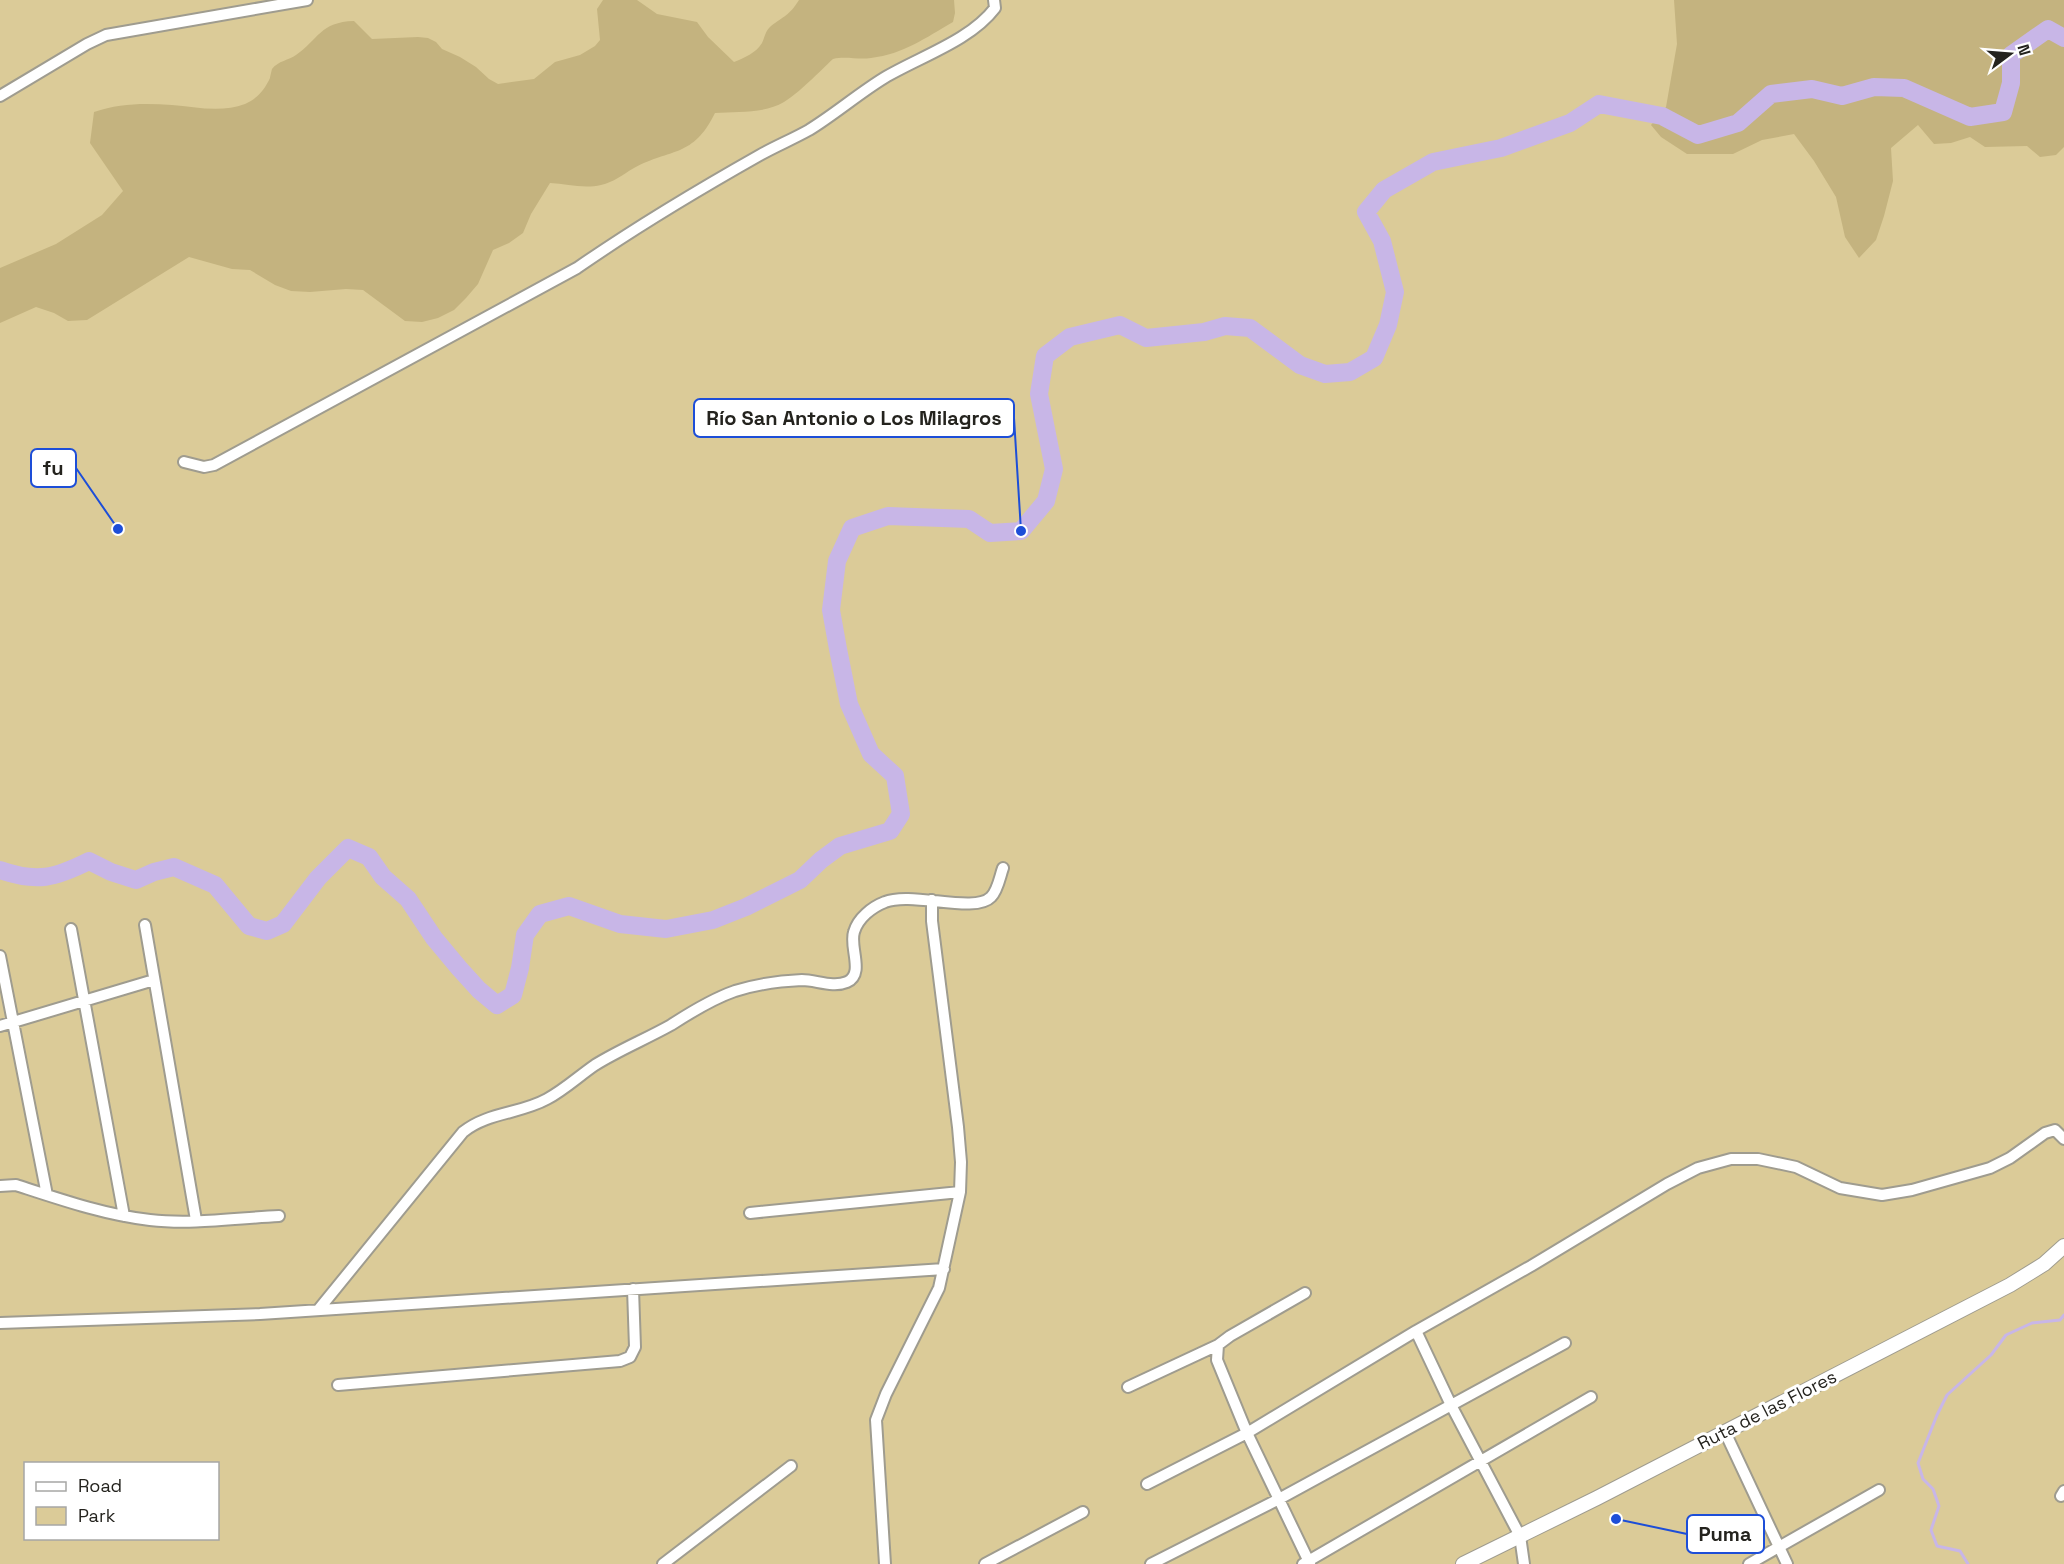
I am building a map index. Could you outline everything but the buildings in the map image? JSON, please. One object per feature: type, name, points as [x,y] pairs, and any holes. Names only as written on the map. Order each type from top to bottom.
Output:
[{"type":"main road","name":"Ruta de las Flores","points":[[1463,1564],[2010,1285],[2044,1264],[2064,1246]]},
{"type":"street","points":[[0,96],[78,49],[106,35],[307,0]]},
{"type":"street","points":[[184,462],[204,467],[214,465],[577,268],[612,244],[762,154],[811,129],[906,65],[956,41],[990,14],[995,8],[994,0]]},
{"type":"street","points":[[319,1309],[463,1132],[475,1123],[521,1110],[547,1099],[595,1065],[688,1013],[733,992],[763,983],[804,980],[842,984],[850,981],[855,976],[856,966],[854,932],[862,918],[872,908],[888,900],[907,898],[974,904],[988,900],[994,894],[1003,867]]},
{"type":"street","points":[[885,1564],[876,1420],[904,1355],[939,1288],[960,1192],[961,1162],[958,1127],[932,900]]},
{"type":"street","points":[[145,925],[196,1220]]},
{"type":"street","points":[[71,929],[124,1216]]},
{"type":"street","points":[[0,956],[47,1195]]},
{"type":"street","points":[[0,1026],[154,980]]},
{"type":"street","points":[[1146,1484],[1247,1432],[1416,1331],[1531,1266],[1666,1184],[1698,1168],[1731,1159],[1758,1159],[1796,1167],[1840,1188],[1882,1195],[1912,1190],[1990,1168],[2055,1130],[2064,1140]]},
{"type":"street","points":[[0,1186],[16,1185],[124,1216],[152,1220],[279,1216]]},
{"type":"street","points":[[750,1213],[960,1192]]},
{"type":"street","points":[[0,1323],[260,1314],[944,1269]]},
{"type":"street","points":[[338,1385],[620,1361],[630,1357],[635,1347],[633,1288]]},
{"type":"street","points":[[1128,1387],[1218,1345],[1305,1293]]},
{"type":"street","points":[[1416,1331],[1451,1405],[1520,1536],[1524,1564]]},
{"type":"street","points":[[1150,1564],[1279,1499],[1565,1343]]},
{"type":"street","points":[[1218,1345],[1217,1360],[1307,1563],[1591,1397]]},
{"type":"street","points":[[1725,1432],[1787,1564]]},
{"type":"street","points":[[663,1564],[791,1466]]},
{"type":"street","points":[[1749,1564],[1879,1490]]},
{"type":"street","points":[[985,1564],[1002,1560],[1083,1512]]},
{"type":"green space","points":[[0,0],[2064,0],[2064,1564],[0,1564]]},
{"type":"shaded area","points":[[603,0],[637,0],[657,14],[697,22],[708,37],[734,62],[756,50],[769,28],[789,13],[799,0],[954,0],[955,13],[953,22],[894,53],[861,59],[833,59],[796,94],[776,106],[759,110],[715,113],[707,127],[689,145],[634,168],[610,182],[588,187],[550,183],[531,214],[523,233],[493,250],[478,284],[454,310],[438,318],[422,322],[405,321],[363,290],[291,291],[275,285],[250,270],[232,269],[189,257],[87,320],[68,321],[36,307],[0,323],[0,268],[56,244],[102,215],[123,191],[90,143],[94,112],[133,104],[218,109],[245,104],[263,90],[272,69],[277,64],[296,55],[321,32],[334,24],[354,21],[372,39],[428,38],[442,49],[476,67],[498,84],[534,79],[555,62],[580,55],[595,46],[600,40],[597,9]]},
{"type":"shaded area","points":[[1674,0],[2064,0],[2064,147],[2056,155],[2040,157],[2027,146],[1985,147],[1970,137],[1951,143],[1934,144],[1918,125],[1891,148],[1893,181],[1884,216],[1876,240],[1859,258],[1845,237],[1836,197],[1794,134],[1762,140],[1733,154],[1687,154],[1661,137],[1651,125],[1666,107],[1677,44]]},
{"type":"waterway","points":[[0,870],[25,876],[46,877],[89,861],[111,872],[136,880],[174,867],[215,885],[249,926],[267,931],[283,924],[318,878],[348,848],[369,857],[383,877],[408,899],[434,938],[459,968],[479,990],[497,1005],[513,995],[525,935],[540,914],[569,906],[620,924],[666,929],[713,920],[746,907],[800,880],[840,846],[890,831],[901,814],[895,776],[871,754],[849,704],[831,610],[837,561],[852,528],[888,516],[969,519],[990,533],[1021,531],[1046,501],[1054,469],[1039,394],[1045,356],[1070,337],[1120,325],[1146,338],[1204,332],[1225,326],[1250,328],[1300,365],[1325,374],[1350,372],[1374,358],[1388,325],[1395,292],[1382,241],[1366,212],[1384,190],[1433,162],[1501,148],[1570,123],[1599,104],[1662,116],[1698,135],[1738,123],[1771,94],[1812,89],[1842,96],[1874,87],[1904,88],[1970,117],[2003,112],[2011,83],[2011,55],[2048,29],[2064,38]]},
{"type":"waterway","points":[[1968,1564],[1960,1551],[1937,1546],[1931,1530],[1939,1506],[1933,1489],[1923,1479],[1918,1463],[1947,1395],[1991,1355],[2006,1335],[2032,1323],[2060,1320],[2064,1315]]},
{"type":"place","name":"fu","points":[[118,529]]},
{"type":"place","name":"Río San Antonio o Los Milagros","points":[[1021,531]]},
{"type":"place","name":"Puma","points":[[1616,1519]]}]
